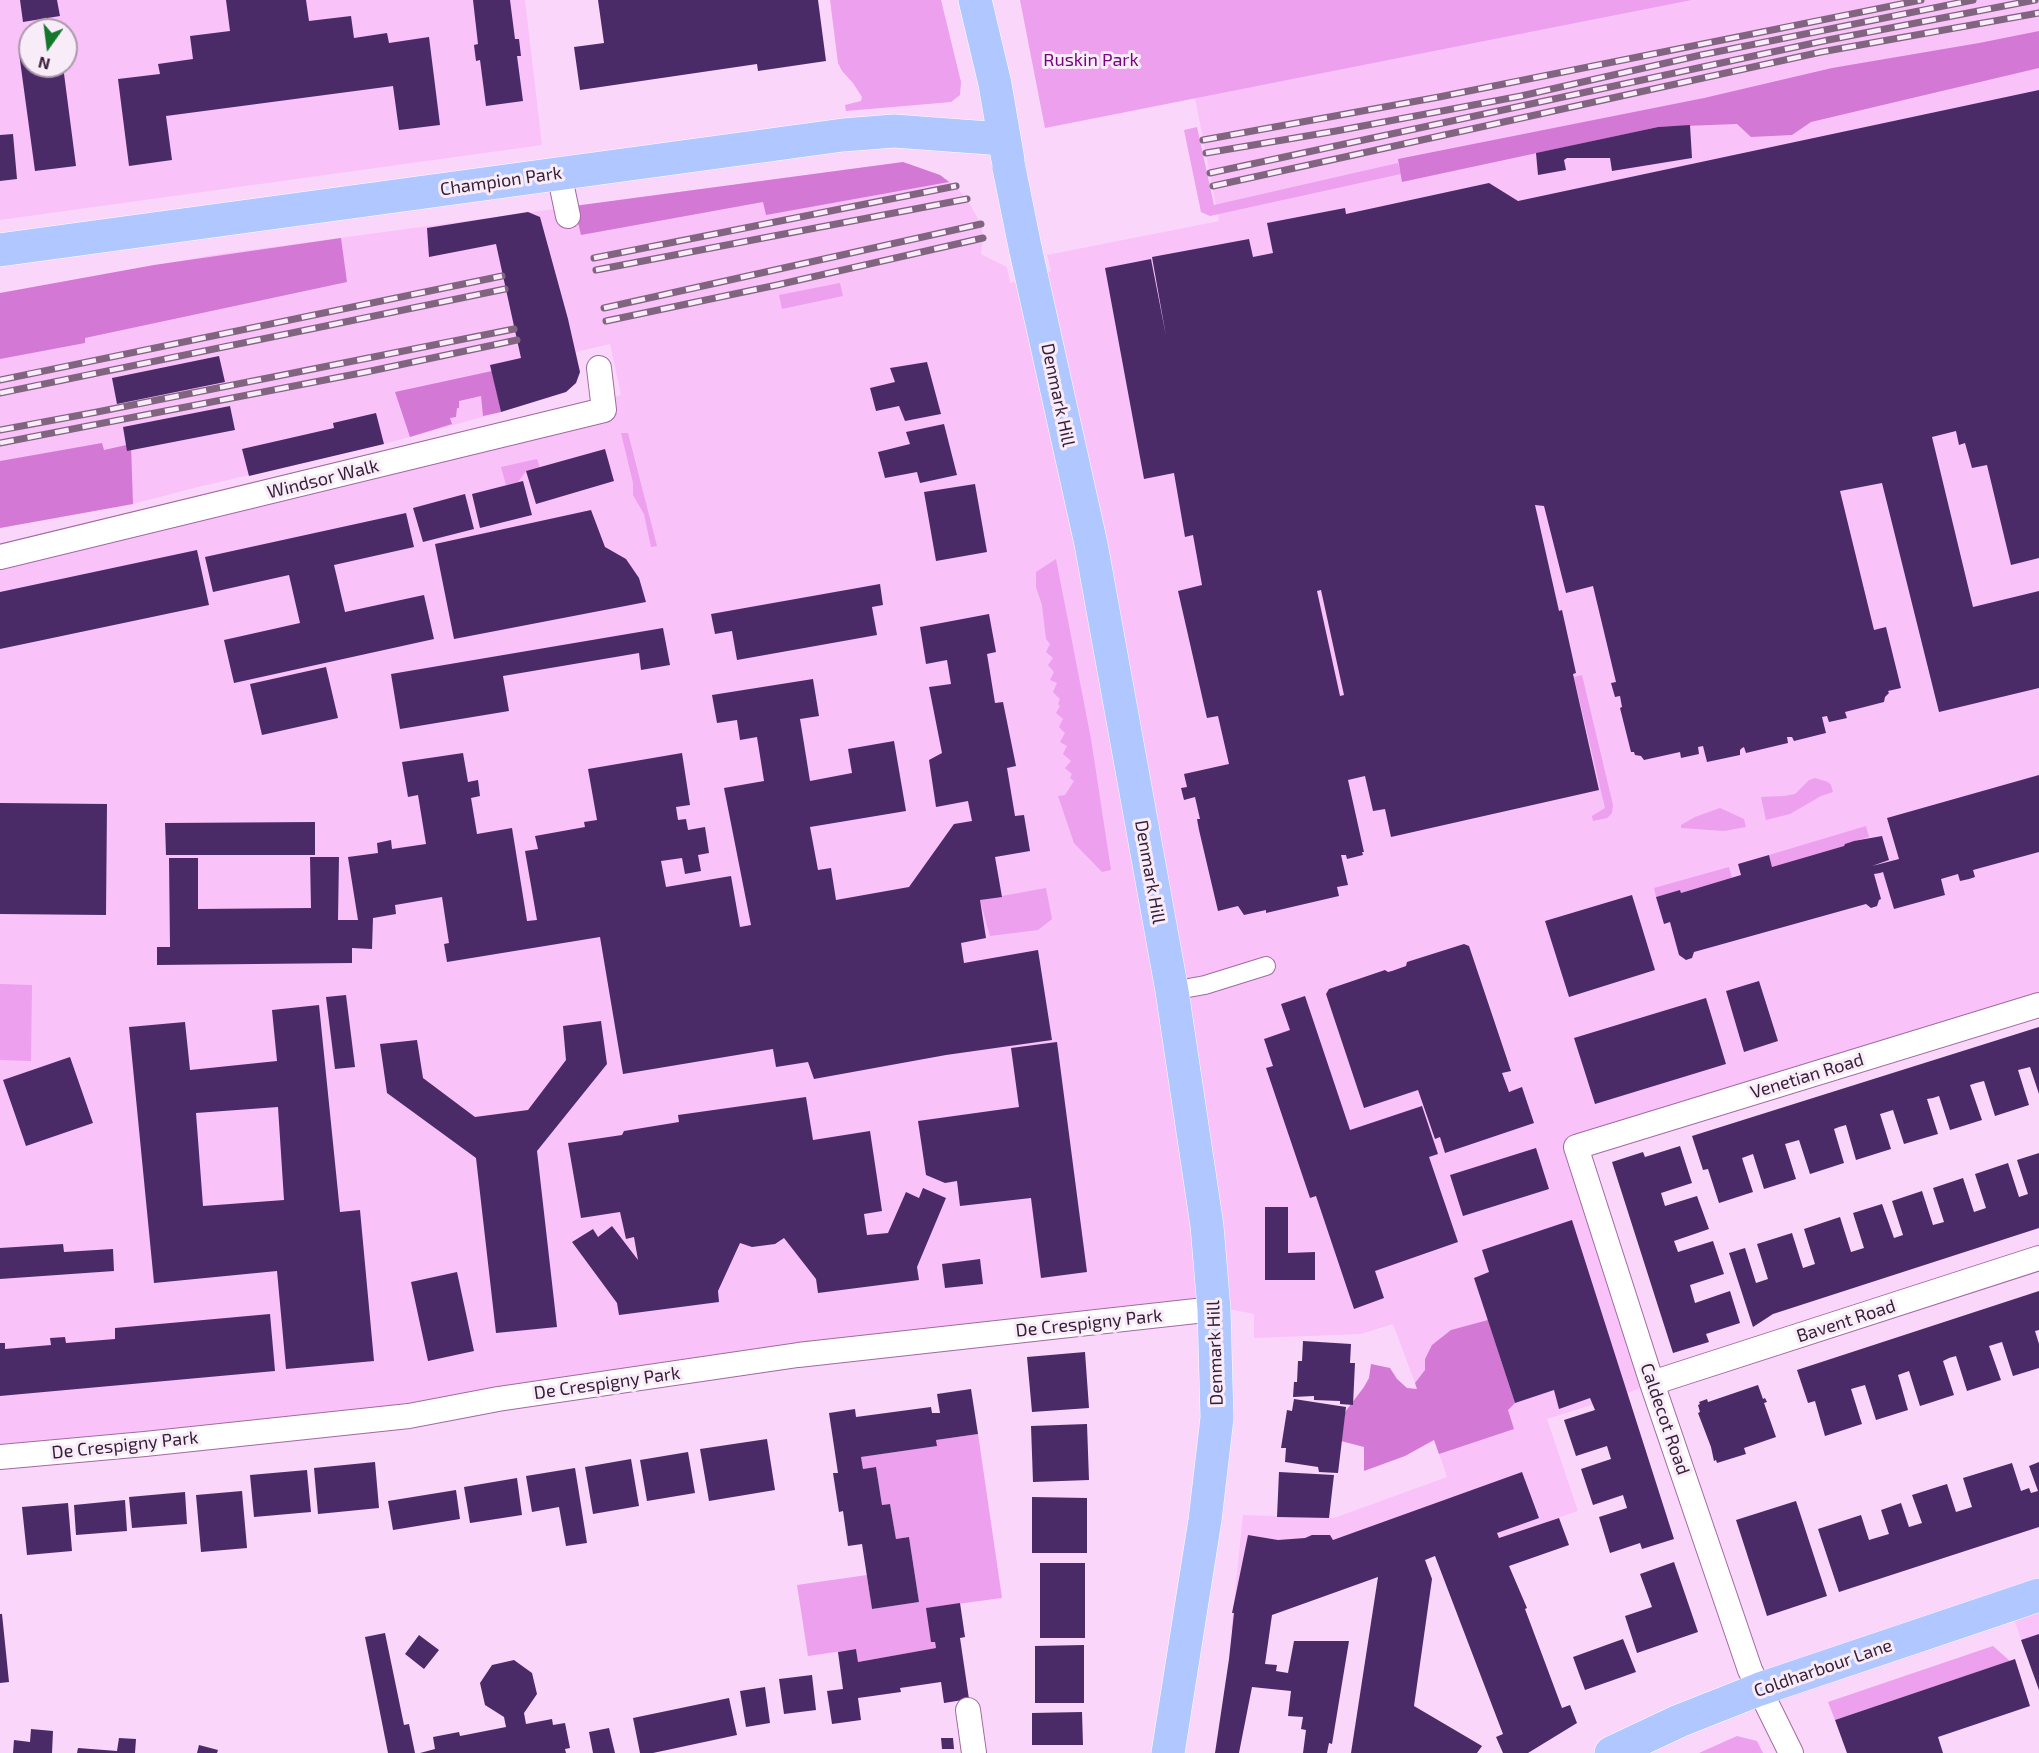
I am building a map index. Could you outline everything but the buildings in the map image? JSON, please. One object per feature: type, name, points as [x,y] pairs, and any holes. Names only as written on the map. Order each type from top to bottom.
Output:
[{"type":"main road","name":"Denmark Hill","points":[[975,0],[995,84],[1006,154],[1025,247],[1091,544],[1172,991],[1207,1226],[1214,1310],[1217,1418],[1205,1521],[1168,1753]]},
{"type":"main road","name":"Champion Park","points":[[0,250],[843,135],[894,131],[1006,154]]},
{"type":"main road","name":"Coldharbour Lane","points":[[1611,1753],[1679,1721],[1760,1689],[2039,1595]]},
{"type":"street","points":[[559,173],[568,216]]},
{"type":"street","name":"Windsor Walk","points":[[0,557],[604,410],[599,368]]},
{"type":"street","points":[[1172,991],[1205,985],[1266,966]]},
{"type":"street","name":"Venetian Road","points":[[1576,1147],[2039,1005]]},
{"type":"street","name":"Caldecot Road","points":[[1576,1147],[1652,1383],[1750,1670],[1791,1753]]},
{"type":"street","name":"Bavent Road","points":[[1652,1383],[2039,1258]]},
{"type":"street","name":"De Crespigny Park","points":[[0,1457],[159,1443],[409,1416],[498,1399],[798,1354],[1214,1310]]},
{"type":"street","points":[[968,1710],[974,1753]]},
{"type":"shaded area","points":[[0,0],[525,0],[542,145],[0,220]]},
{"type":"shaded area","points":[[1692,0],[2039,0],[2039,1005],[1582,1145],[1652,1383],[1626,1394],[1547,1419],[1578,1511],[1499,1538],[1497,1534],[1494,1534],[1231,1630],[1243,1515],[1334,1518],[1447,1477],[1393,1324],[1361,1334],[1254,1338],[1254,1314],[1224,1308],[0,1457],[0,557],[374,467],[621,395],[610,344],[576,352],[580,372],[576,383],[566,392],[501,412],[384,444],[133,504],[0,528],[0,293],[213,255],[903,162],[940,175],[956,186],[967,199],[981,224],[983,238],[981,254],[1007,267],[1010,283],[1051,271],[1047,255],[1219,221],[1195,98]]},
{"type":"shaded area","points":[[2039,31],[2039,68],[1811,122],[1792,135],[1751,137],[1737,124],[1658,127],[1402,182],[1398,159],[1704,98],[1832,68]]},
{"type":"shaded area","points":[[903,162],[940,175],[949,182],[766,215],[763,202],[581,235],[574,206]]},
{"type":"shaded area","points":[[341,238],[347,282],[85,338],[85,343],[0,359],[0,293],[154,265]]},
{"type":"shaded area","points":[[492,371],[501,412],[483,416],[481,396],[459,401],[456,417],[450,418],[452,424],[410,437],[395,392]]},
{"type":"shaded area","points":[[102,443],[104,450],[131,444],[133,504],[0,528],[0,461]]},
{"type":"shaded area","points":[[1488,1320],[1515,1403],[1508,1410],[1514,1429],[1439,1454],[1434,1440],[1405,1456],[1364,1471],[1364,1447],[1341,1441],[1345,1412],[1369,1378],[1371,1364],[1390,1368],[1407,1388],[1417,1389],[1415,1383],[1425,1370],[1425,1359],[1432,1345],[1451,1330]]},
{"type":"shaded area","points":[[2039,1595],[2039,1651],[2027,1656],[2009,1605]]},
{"type":"green space","points":[[830,0],[941,0],[961,82],[960,95],[951,102],[846,111],[845,105],[861,101],[862,97],[838,63]]},
{"type":"green space","name":"Ruskin Park","points":[[1020,0],[1692,0],[1045,128]]},
{"type":"green space","points":[[1197,127],[1214,205],[1398,163],[1401,174],[1210,216],[1201,212],[1184,130]]},
{"type":"green space","points":[[840,283],[843,296],[782,309],[779,295]]},
{"type":"green space","points":[[621,433],[628,433],[657,546],[651,547],[644,514],[633,495],[633,483]]},
{"type":"green space","points":[[537,459],[540,468],[526,471],[518,482],[506,485],[501,467]]},
{"type":"green space","points":[[1056,559],[1091,739],[1111,870],[1102,872],[1074,843],[1058,796],[1065,795],[1074,781],[1070,778],[1072,774],[1065,768],[1071,761],[1063,754],[1067,746],[1060,742],[1065,733],[1059,727],[1063,719],[1056,713],[1060,706],[1058,704],[1060,699],[1053,692],[1057,683],[1050,680],[1054,672],[1048,665],[1053,658],[1046,652],[1050,644],[1046,639],[1042,605],[1036,587],[1036,572]]},
{"type":"green space","points":[[1582,675],[1613,805],[1612,813],[1607,818],[1593,821],[1592,816],[1605,808],[1574,677]]},
{"type":"green space","points":[[1815,778],[1828,782],[1833,792],[1821,796],[1790,814],[1766,820],[1761,797],[1795,794],[1809,780]]},
{"type":"green space","points":[[1720,808],[1744,819],[1746,827],[1724,831],[1681,828],[1681,825],[1695,817]]},
{"type":"green space","points":[[1866,826],[1869,837],[1772,867],[1769,855]]},
{"type":"green space","points":[[1729,867],[1732,878],[1681,893],[1680,890],[1656,897],[1654,888]]},
{"type":"green space","points":[[1046,888],[1052,919],[1038,930],[990,936],[980,900]]},
{"type":"green space","points":[[0,984],[32,985],[31,1061],[0,1060]]},
{"type":"green space","points":[[978,1434],[1002,1598],[927,1608],[936,1648],[858,1662],[856,1649],[808,1656],[797,1585],[867,1575],[872,1609],[919,1602],[909,1537],[896,1539],[890,1504],[882,1505],[876,1467],[863,1469],[861,1457],[936,1446],[936,1440]]},
{"type":"green space","points":[[1993,1646],[2010,1661],[1835,1720],[1828,1702]]},
{"type":"green space","points":[[1737,1736],[1757,1741],[1763,1753],[1699,1753]]},
{"type":"railway","points":[[1203,140],[1439,97],[1921,0]]},
{"type":"railway","points":[[1206,153],[1521,96],[1701,55],[1973,0]]},
{"type":"railway","points":[[1210,173],[1828,40],[2035,0]]},
{"type":"railway","points":[[1213,186],[1821,52],[2039,13]]},
{"type":"railway","points":[[594,258],[956,186]]},
{"type":"railway","points":[[596,270],[967,199]]},
{"type":"railway","points":[[604,308],[981,224]]},
{"type":"railway","points":[[606,321],[983,238]]},
{"type":"railway","points":[[0,380],[502,276]]},
{"type":"railway","points":[[0,393],[505,289]]},
{"type":"railway","points":[[0,430],[514,329]]},
{"type":"railway","points":[[0,443],[366,372],[517,340]]}]
